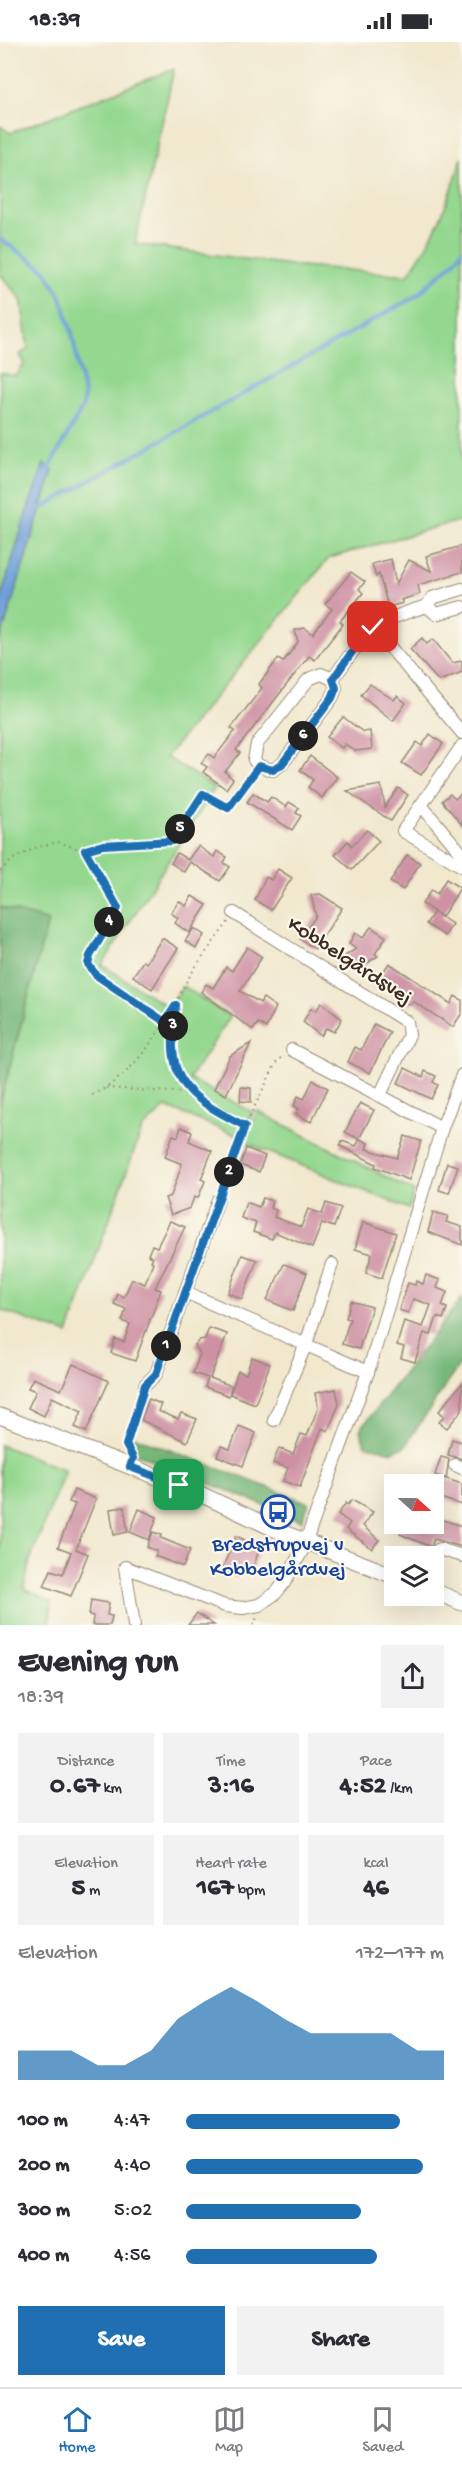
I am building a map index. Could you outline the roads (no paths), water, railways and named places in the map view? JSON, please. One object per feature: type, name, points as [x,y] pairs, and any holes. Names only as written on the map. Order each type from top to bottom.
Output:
[{"type":"street","points":[[333,679],[359,642],[373,627],[390,617],[427,606],[432,598],[462,589]]},
{"type":"street","points":[[427,606],[436,614],[462,607]]},
{"type":"street","points":[[373,627],[462,733]]},
{"type":"street","points":[[321,674],[333,679],[336,688],[332,698],[282,764],[273,770],[259,766],[254,760],[257,744],[309,679],[321,674]]},
{"type":"street","points":[[462,746],[403,831],[462,866]]},
{"type":"street","points":[[421,804],[462,854]]},
{"type":"street","name":"Kobbelgårdsvej","points":[[234,913],[407,1022],[410,1035],[380,1095]]},
{"type":"street","points":[[292,1050],[442,1128]]},
{"type":"street","points":[[134,1625],[125,1567],[225,1606],[243,1608],[259,1605],[276,1593],[298,1560],[368,1372],[442,1128],[462,1075]]},
{"type":"street","points":[[145,1385],[156,1374],[218,1200]]},
{"type":"street","points":[[274,1420],[306,1344],[332,1264]]},
{"type":"street","points":[[185,1292],[368,1372]]},
{"type":"street","points":[[0,1416],[196,1492],[306,1541],[384,1572]]},
{"type":"street","points":[[444,1551],[462,1556]]},
{"type":"street","points":[[444,1595],[462,1603]]},
{"type":"water","points":[[44,464],[53,470],[0,641],[0,600]]},
{"type":"waterway","points":[[0,239],[44,269],[60,294],[72,333],[84,395],[83,406],[47,472]]},
{"type":"waterway","points":[[42,508],[416,296],[454,262],[462,250]]},
{"type":"place","name":"Bredstrupvej v Kobbelgårdvej","points":[[278,1512]]}]
